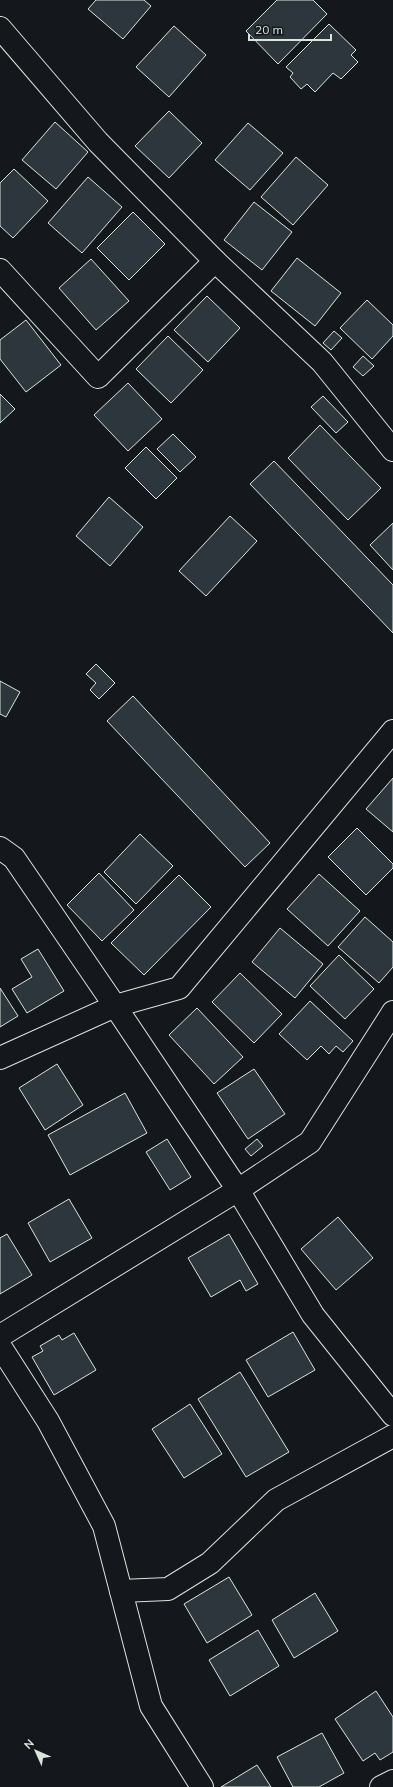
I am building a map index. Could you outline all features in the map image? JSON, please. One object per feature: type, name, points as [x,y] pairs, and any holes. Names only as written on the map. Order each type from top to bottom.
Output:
[{"type":"street","points":[[0,28],[98,142],[215,261],[322,362],[393,450]]},
{"type":"street","points":[[0,270],[98,377],[215,261]]},
{"type":"street","points":[[0,1058],[115,1006],[179,988],[393,731]]},
{"type":"street","points":[[0,848],[14,858],[115,1006],[238,1190],[313,1315],[393,1415]]},
{"type":"street","points":[[0,1336],[238,1190],[310,1142],[393,1012]]},
{"type":"street","points":[[0,1346],[48,1421],[104,1526],[151,1706],[202,1787]]},
{"type":"street","points":[[121,1591],[168,1589],[210,1563],[276,1500],[393,1436]]},
{"type":"street","points":[[381,1787],[393,1781]]},
{"type":"building","points":[[96,0],[144,0],[151,6],[123,39],[88,9]]},
{"type":"building","points":[[277,0],[313,0],[327,14],[278,64],[246,31]]},
{"type":"building","points":[[329,24],[356,50],[351,55],[358,62],[341,79],[333,73],[315,92],[307,84],[301,89],[290,77],[293,73],[286,67]]},
{"type":"building","points":[[174,26],[206,55],[169,97],[136,67]]},
{"type":"building","points":[[169,111],[202,143],[169,178],[135,146]]},
{"type":"building","points":[[55,122],[88,152],[56,189],[22,160]]},
{"type":"building","points":[[248,123],[283,153],[250,190],[215,160]]},
{"type":"building","points":[[296,157],[328,185],[293,225],[261,197]]},
{"type":"building","points":[[14,169],[48,201],[13,238],[0,226],[0,183]]},
{"type":"building","points":[[88,177],[122,207],[82,253],[48,223]]},
{"type":"building","points":[[254,202],[292,232],[262,270],[224,240]]},
{"type":"building","points":[[133,212],[165,244],[129,280],[97,248]]},
{"type":"building","points":[[297,258],[341,293],[315,326],[271,291]]},
{"type":"building","points":[[91,259],[129,301],[96,330],[59,288]]},
{"type":"building","points":[[207,296],[240,328],[208,362],[174,330]]},
{"type":"building","points":[[367,300],[393,325],[393,336],[372,359],[340,328]]},
{"type":"building","points":[[26,320],[61,365],[26,392],[0,359],[0,340]]},
{"type":"building","points":[[334,331],[342,338],[331,350],[323,343]]},
{"type":"building","points":[[168,336],[203,370],[171,403],[136,369]]},
{"type":"building","points":[[363,356],[374,366],[363,376],[353,367]]},
{"type":"building","points":[[128,383],[162,419],[128,451],[94,415]]},
{"type":"building","points":[[0,394],[15,409],[0,423]]},
{"type":"building","points":[[323,396],[348,422],[336,433],[311,407]]},
{"type":"building","points":[[320,425],[381,488],[348,520],[288,458]]},
{"type":"building","points":[[173,434],[196,457],[180,472],[157,449]]},
{"type":"building","points":[[146,447],[177,478],[156,499],[125,468]]},
{"type":"building","points":[[274,461],[393,585],[393,633],[250,484]]},
{"type":"building","points":[[109,497],[143,527],[110,566],[76,536]]},
{"type":"building","points":[[230,516],[257,541],[206,596],[179,571]]},
{"type":"building","points":[[393,523],[393,570],[370,545]]},
{"type":"building","points":[[96,664],[115,683],[99,699],[90,690],[96,683],[86,674]]},
{"type":"building","points":[[0,681],[20,692],[6,717],[0,714]]},
{"type":"building","points":[[133,696],[270,843],[245,867],[107,721]]},
{"type":"building","points":[[393,778],[393,832],[366,809]]},
{"type":"building","points":[[357,828],[393,864],[393,868],[366,895],[328,857]]},
{"type":"building","points":[[140,834],[173,866],[136,904],[104,872]]},
{"type":"building","points":[[99,873],[134,910],[102,941],[67,905]]},
{"type":"building","points":[[319,874],[360,911],[328,946],[287,909]]},
{"type":"building","points":[[179,875],[211,907],[144,975],[111,943]]},
{"type":"building","points":[[365,917],[393,942],[393,967],[379,983],[338,947]]},
{"type":"building","points":[[280,928],[323,964],[295,998],[252,962]]},
{"type":"building","points":[[38,949],[64,991],[27,1013],[12,989],[32,977],[21,959]]},
{"type":"building","points":[[339,955],[374,989],[345,1019],[310,986]]},
{"type":"building","points":[[240,973],[282,1014],[254,1043],[212,1002]]},
{"type":"building","points":[[0,988],[18,1016],[0,1027]]},
{"type":"building","points":[[310,1001],[353,1041],[343,1052],[336,1046],[329,1054],[321,1046],[307,1060],[279,1034]]},
{"type":"building","points":[[197,1008],[243,1057],[214,1084],[169,1035]]},
{"type":"building","points":[[57,1064],[83,1105],[45,1130],[19,1088]]},
{"type":"building","points":[[254,1069],[285,1114],[248,1139],[217,1093]]},
{"type":"building","points":[[125,1093],[147,1133],[70,1175],[48,1135]]},
{"type":"building","points":[[167,1139],[191,1177],[170,1190],[146,1152]]},
{"type":"building","points":[[257,1139],[263,1146],[251,1156],[245,1149]]},
{"type":"building","points":[[69,1199],[92,1238],[50,1262],[28,1223]]},
{"type":"building","points":[[338,1217],[373,1258],[336,1290],[301,1249]]},
{"type":"building","points":[[7,1234],[32,1275],[0,1294],[0,1238]]},
{"type":"building","points":[[229,1234],[258,1284],[246,1291],[240,1280],[211,1297],[188,1258]]},
{"type":"building","points":[[293,1332],[315,1370],[268,1397],[246,1360]]},
{"type":"building","points":[[74,1333],[96,1370],[54,1395],[32,1357],[43,1351],[40,1346],[59,1335],[62,1340]]},
{"type":"building","points":[[240,1372],[289,1452],[246,1477],[198,1399]]},
{"type":"building","points":[[190,1404],[222,1454],[184,1478],[152,1429]]},
{"type":"building","points":[[229,1577],[252,1615],[207,1643],[184,1604]]},
{"type":"building","points":[[315,1593],[338,1631],[294,1658],[272,1620]]},
{"type":"building","points":[[258,1630],[279,1666],[230,1696],[209,1660]]},
{"type":"building","points":[[376,1691],[393,1717],[393,1752],[380,1760],[375,1753],[363,1761],[335,1719]]},
{"type":"building","points":[[322,1733],[344,1773],[319,1787],[293,1787],[277,1757]]},
{"type":"building","points":[[257,1765],[271,1787],[221,1787]]}]
